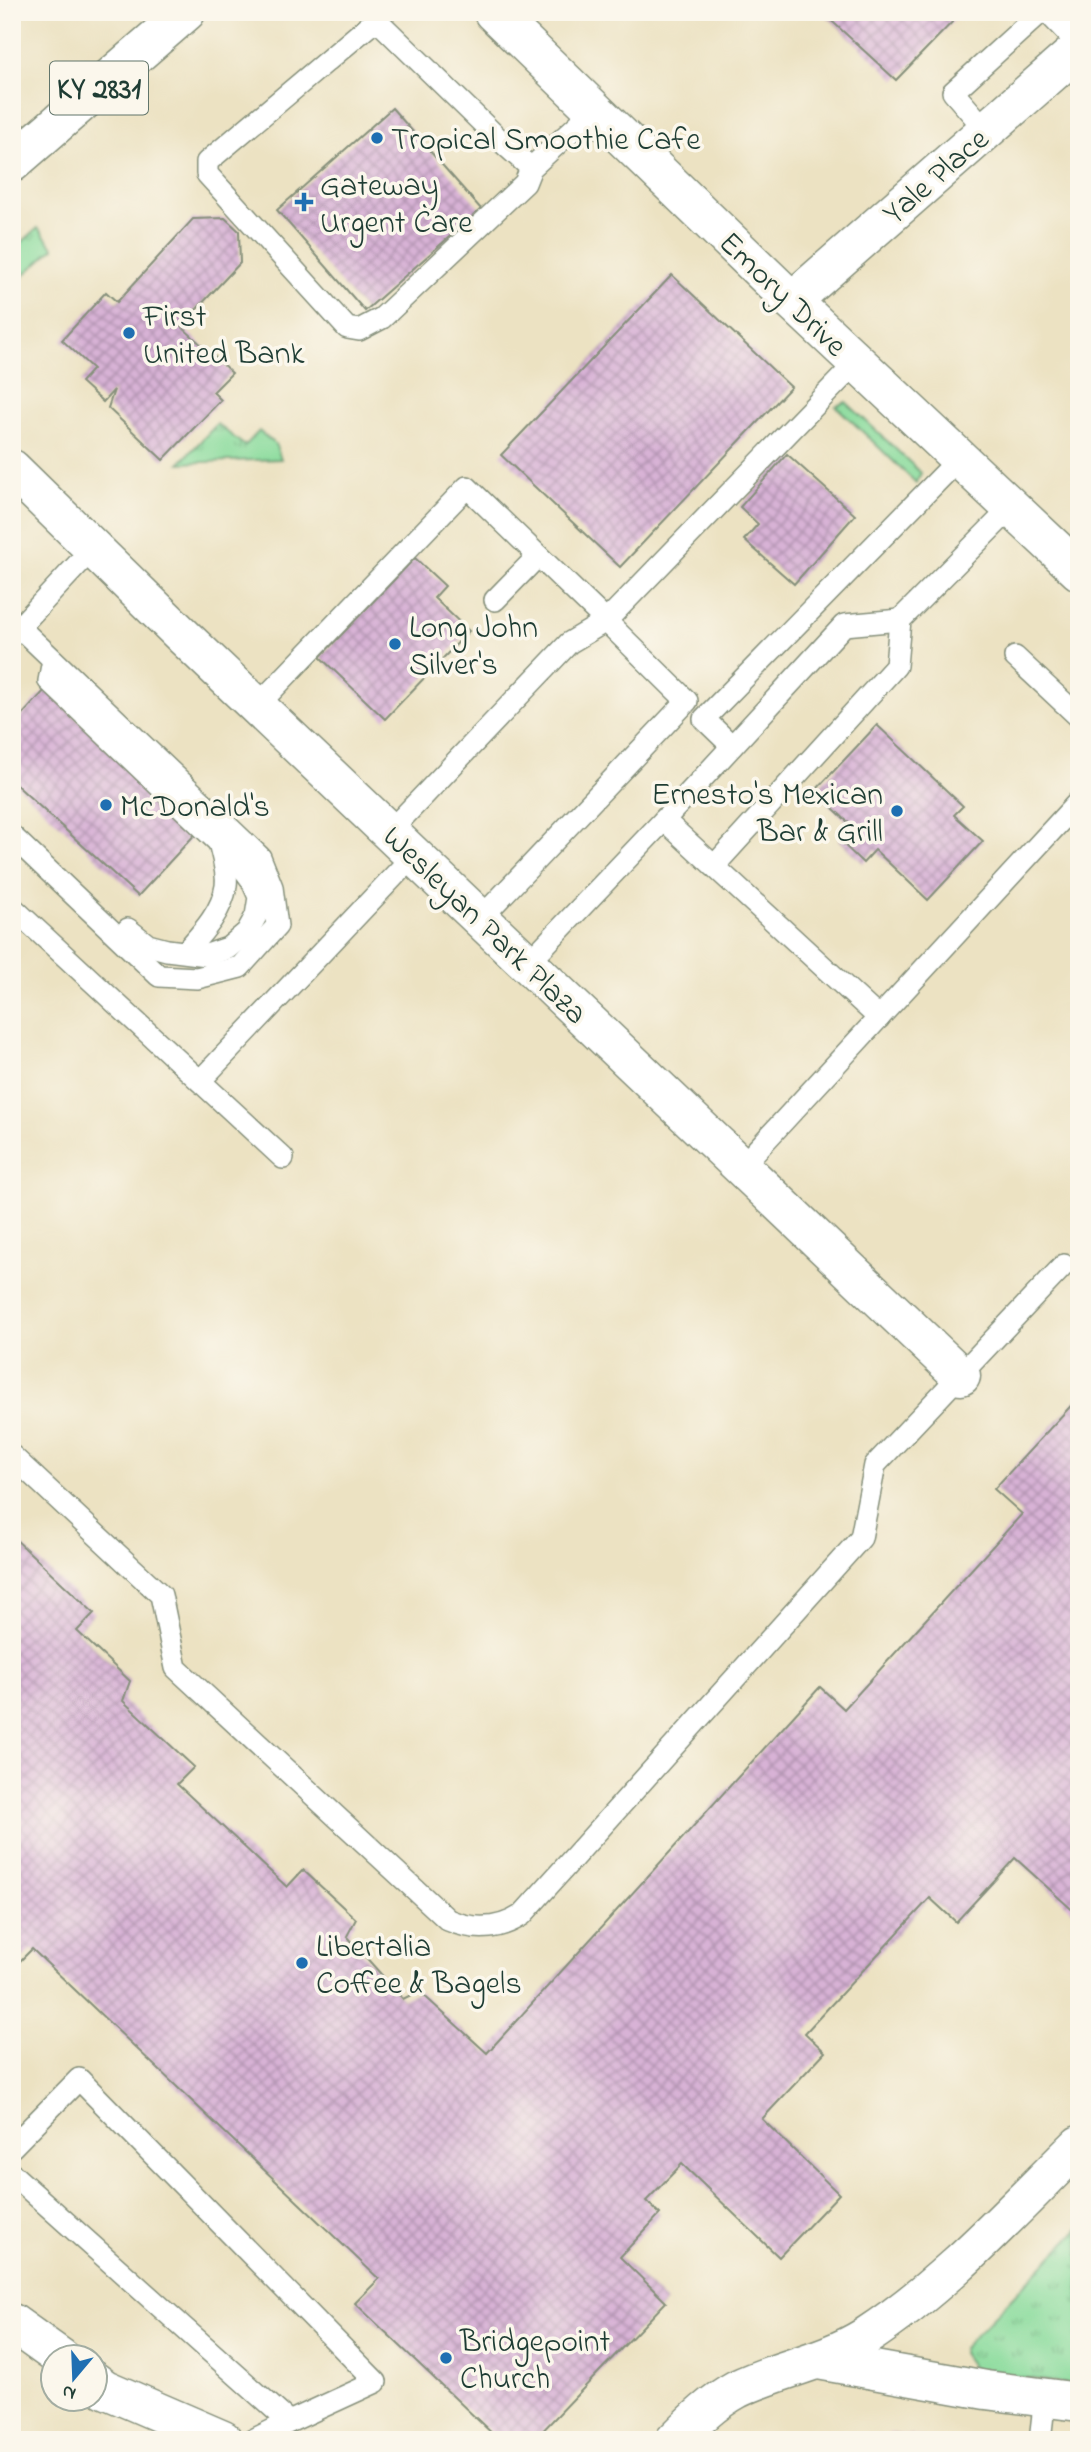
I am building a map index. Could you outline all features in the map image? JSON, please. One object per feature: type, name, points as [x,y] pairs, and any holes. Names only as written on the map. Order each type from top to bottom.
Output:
[{"type":"street","name":"KY 2831","points":[[12,163],[186,12]]},
{"type":"street","name":"Emory Drive","points":[[493,12],[792,301],[1079,571]]},
{"type":"street","name":"Yale Place","points":[[792,301],[1079,47]]},
{"type":"street","name":"Wesleyan Park Plaza","points":[[12,469],[401,844],[961,1376]]},
{"type":"street","points":[[675,2440],[705,2411],[737,2389],[818,2360],[863,2338],[940,2281],[1079,2145]]},
{"type":"street","points":[[12,2323],[42,2344]]},
{"type":"street","points":[[818,2360],[986,2390],[1062,2400]]},
{"type":"street","points":[[108,2390],[223,2440]]},
{"type":"lane","points":[[986,130],[953,92],[1041,12]]},
{"type":"lane","points":[[1046,12],[1079,47]]},
{"type":"lane","points":[[531,168],[380,23],[371,24],[207,162],[207,174],[347,328],[359,330],[382,318],[525,183],[531,168],[594,110]]},
{"type":"lane","points":[[200,1081],[569,643],[606,621],[856,362]]},
{"type":"lane","points":[[705,719],[958,458]]},
{"type":"lane","points":[[257,706],[467,487],[732,746]]},
{"type":"lane","points":[[527,964],[844,625],[900,620],[1012,508]]},
{"type":"lane","points":[[12,836],[159,976],[197,978],[240,967],[277,926],[272,887],[260,857],[52,660],[16,631],[93,548]]},
{"type":"lane","points":[[495,600],[538,556]]},
{"type":"lane","points":[[714,866],[896,666],[900,620]]},
{"type":"lane","points":[[1015,657],[1079,718]]},
{"type":"lane","points":[[52,660],[50,681],[236,859],[251,879],[259,897],[256,916],[247,932],[228,948],[207,955],[148,945],[128,929],[108,927]]},
{"type":"lane","points":[[480,919],[687,701]]},
{"type":"lane","points":[[741,1167],[1079,801]]},
{"type":"lane","points":[[664,820],[879,1018]]},
{"type":"lane","points":[[186,951],[203,932],[218,908],[226,885],[219,842]]},
{"type":"lane","points":[[12,907],[283,1158]]},
{"type":"lane","points":[[12,1456],[161,1595],[176,1668],[448,1920],[464,1927],[508,1925],[523,1914],[861,1538],[875,1465],[1064,1265]]},
{"type":"lane","points":[[12,2147],[79,2078],[376,2382],[253,2440]]},
{"type":"lane","points":[[12,2174],[289,2422]]},
{"type":"lane","points":[[1040,2440],[1062,2400]]},
{"type":"green space","points":[[38,228],[54,248],[23,276],[12,292],[12,251]]},
{"type":"green space","points":[[846,402],[921,473],[916,483],[836,406]]},
{"type":"green space","points":[[217,424],[245,446],[259,431],[275,444],[281,459],[180,463]]},
{"type":"green space","points":[[1079,2228],[1079,2386],[974,2370],[962,2353],[963,2348]]},
{"type":"building","points":[[822,12],[962,12],[896,80]]},
{"type":"building","points":[[392,108],[481,209],[365,311],[277,210]]},
{"type":"building","name":"First United Bank","points":[[225,218],[239,231],[240,263],[181,326],[232,373],[213,392],[221,400],[163,460],[108,408],[114,390],[103,402],[81,382],[93,369],[62,340],[106,292],[117,302],[193,219]]},
{"type":"building","points":[[672,275],[791,387],[620,567],[501,455]]},
{"type":"building","points":[[787,454],[855,515],[794,584],[744,540],[758,524],[740,507]]},
{"type":"building","name":"Long John Silver's","points":[[415,558],[445,586],[434,598],[469,631],[385,719],[320,657]]},
{"type":"building","name":"McDonald's","points":[[46,689],[199,830],[138,896],[12,781],[12,726]]},
{"type":"building","name":"Ernesto's Mexican Bar & Grill","points":[[877,725],[963,806],[954,815],[983,841],[928,900],[875,850],[863,863],[839,840],[852,826],[815,791]]},
{"type":"building","points":[[1079,1397],[1079,1916],[1015,1858],[956,1922],[930,1898],[805,2033],[825,2052],[762,2119],[839,2194],[779,2257],[682,2164],[646,2201],[660,2214],[620,2257],[666,2302],[534,2440],[499,2440],[355,2303],[379,2279],[32,1949],[12,1969],[12,1536],[94,1613],[77,1631],[130,1681],[123,1701],[194,1767],[177,1784],[287,1887],[303,1870],[356,1919],[347,1936],[403,1999],[419,1991],[487,2053],[820,1687],[844,1709],[1022,1514],[994,1489]]},
{"type":"building","points":[[889,2433],[930,2438],[930,2440],[888,2440]]},
{"type":"place","name":"Tropical Smoothie Cafe","points":[[377,138]]},
{"type":"place","name":"Gateway Urgent Care","points":[[304,202]]},
{"type":"place","name":"First United Bank","points":[[129,333]]},
{"type":"place","name":"Long John Silver's","points":[[395,644]]},
{"type":"place","name":"McDonald's","points":[[106,805]]},
{"type":"place","name":"Ernesto's Mexican Bar & Grill","points":[[897,811]]},
{"type":"place","name":"Libertalia Coffee & Bagels","points":[[302,1963]]},
{"type":"place","name":"Bridgepoint Church","points":[[446,2358]]}]
